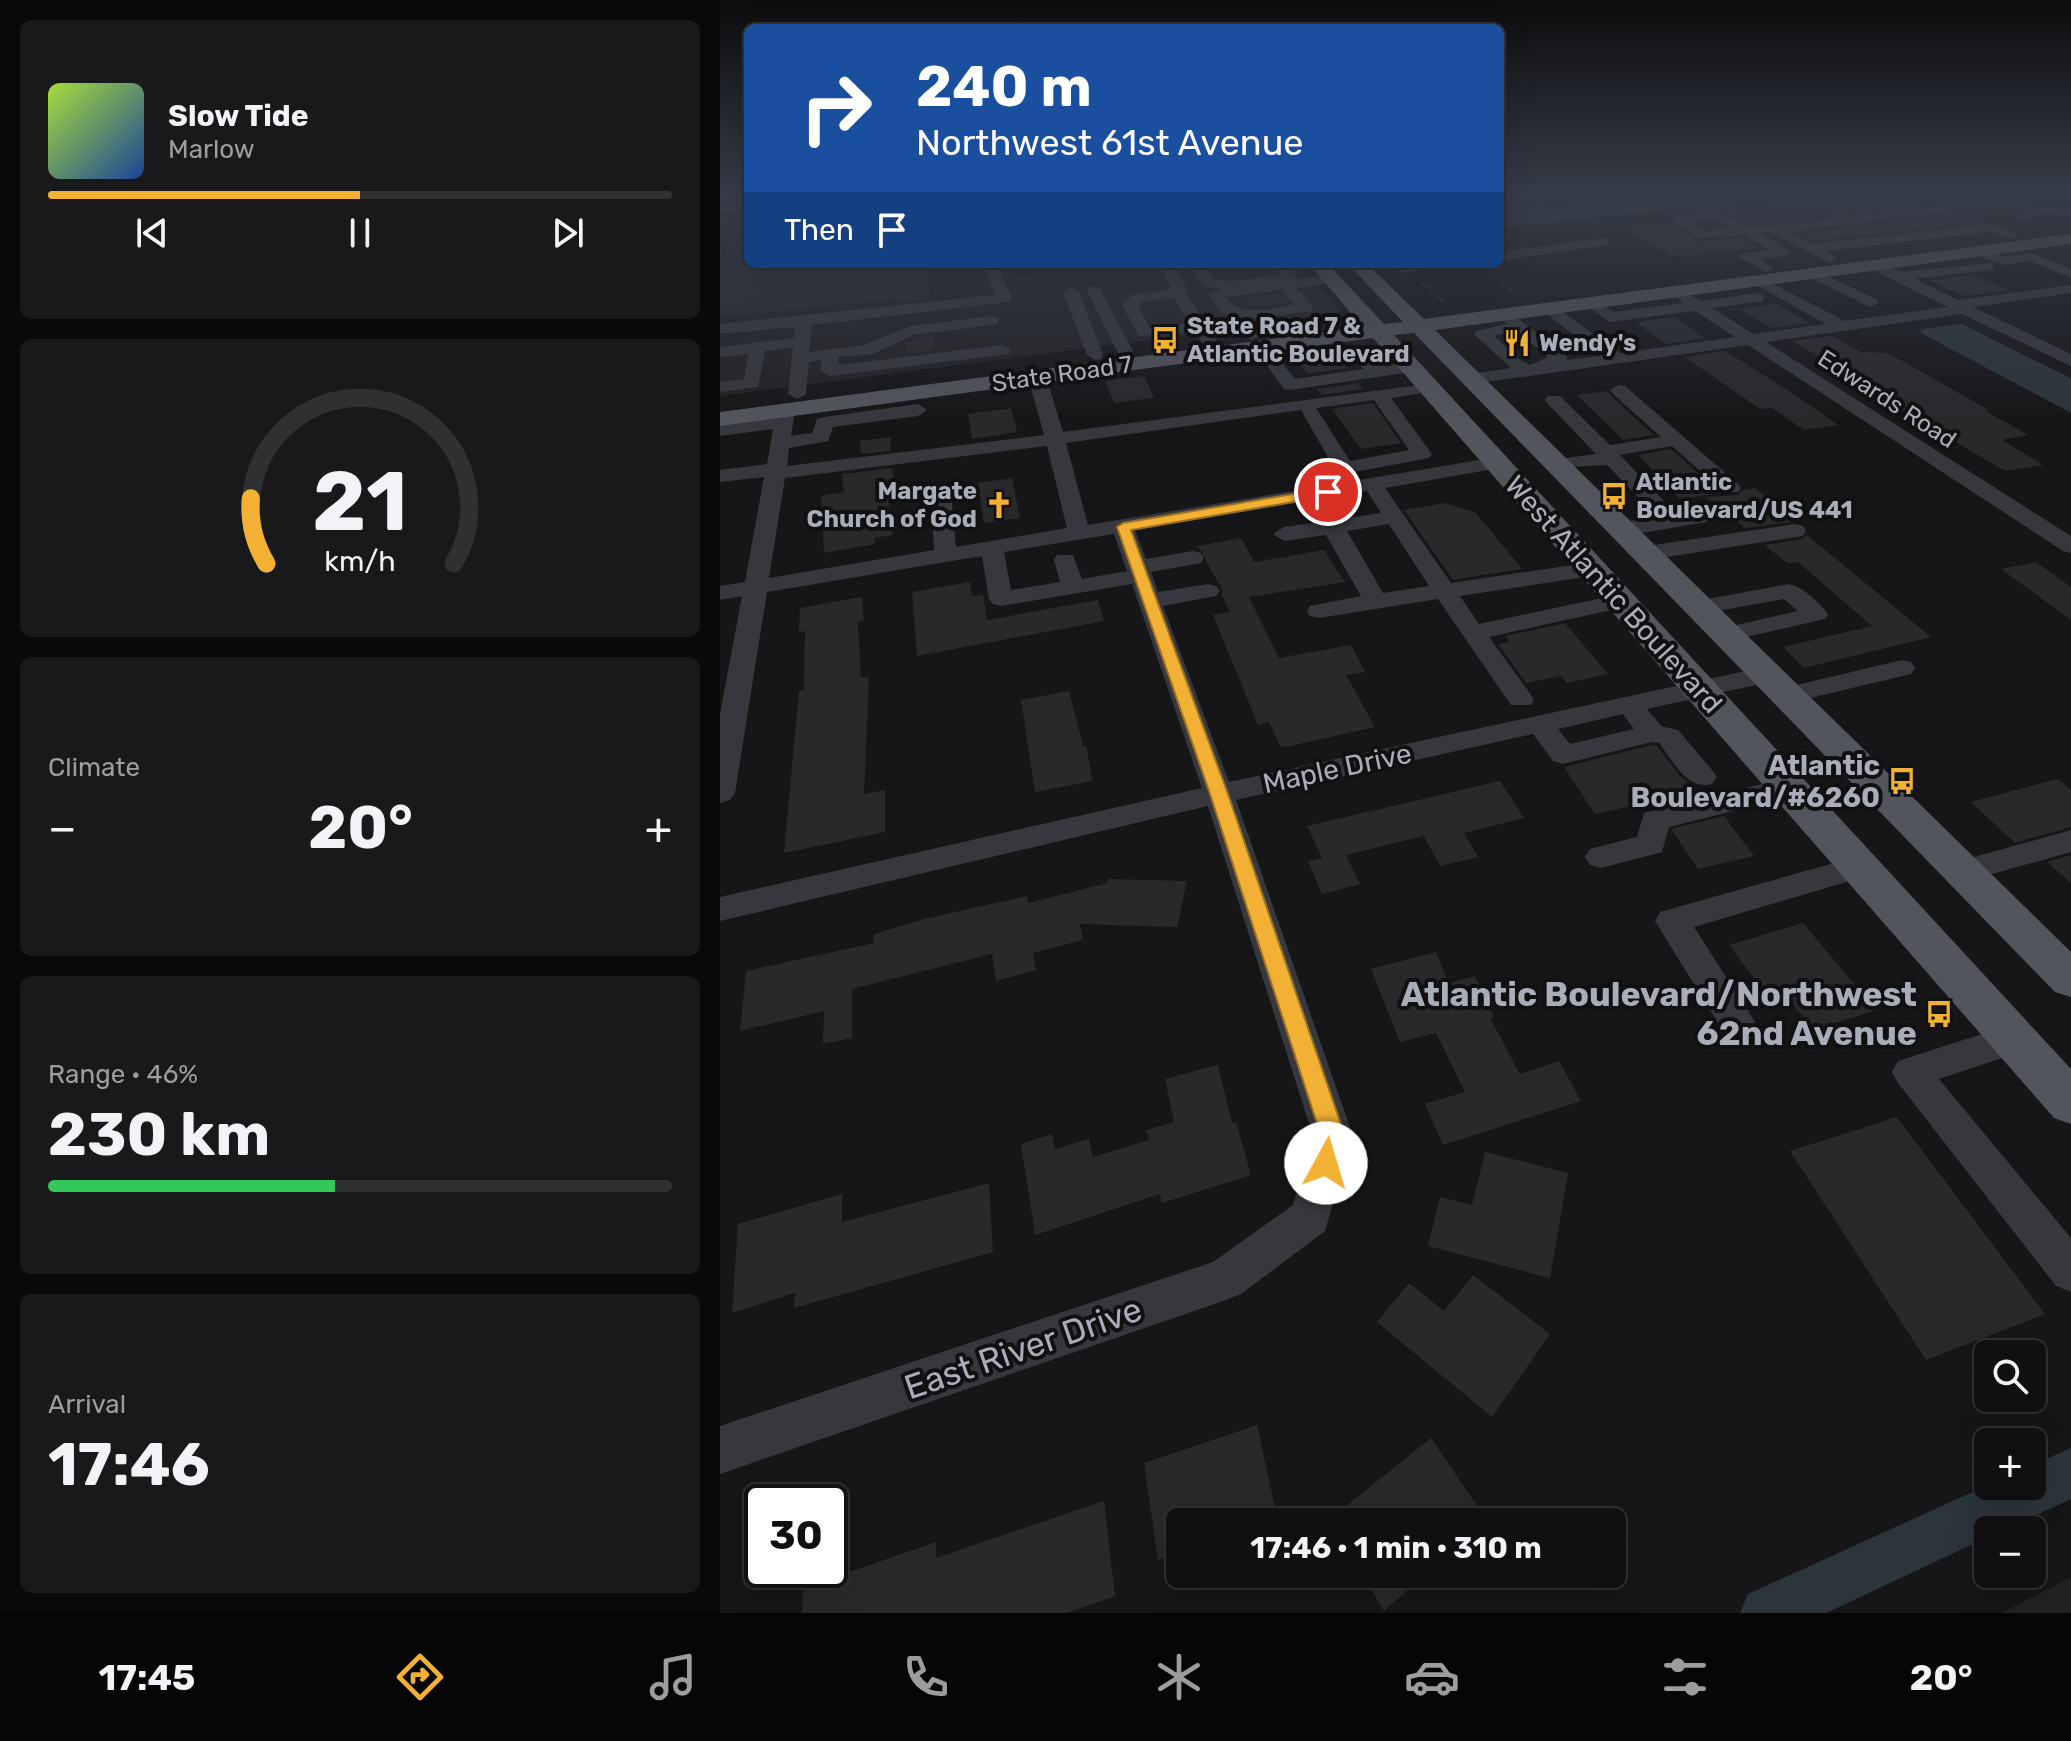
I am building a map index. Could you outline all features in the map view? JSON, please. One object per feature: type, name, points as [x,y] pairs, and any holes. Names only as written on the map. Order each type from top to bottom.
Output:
[{"type":"main road","name":"West Atlantic Boulevard","points":[[1324,270],[1470,377],[1964,871],[2065,967]]},
{"type":"main road","name":"West Atlantic Boulevard","points":[[1361,270],[1394,323],[1405,375],[1498,463],[2071,1103]]},
{"type":"main road","name":"State Road 7","points":[[720,403],[787,418],[919,425],[1037,377],[1262,347],[1394,323],[1761,282],[1796,270]]},
{"type":"main road","points":[[1792,276],[1816,270]]},
{"type":"main road","name":"State Road 7","points":[[1394,323],[1513,320],[1549,309],[1843,270]]},
{"type":"main road","name":"State Road 7","points":[[787,418],[818,398],[864,385],[1125,351],[1204,334],[1262,347]]},
{"type":"main road","points":[[720,418],[787,418]]},
{"type":"street","points":[[720,329],[1004,299],[993,270]]},
{"type":"street","points":[[1170,270],[1178,284],[1178,293],[1204,334]]},
{"type":"street","points":[[1200,270],[1209,283],[1229,285],[1291,278],[1285,270]]},
{"type":"street","points":[[1753,270],[1761,282],[1844,327]]},
{"type":"street","points":[[1885,270],[2071,361]]},
{"type":"street","points":[[1899,277],[1931,270]]},
{"type":"street","points":[[2006,270],[2045,290],[2071,309]]},
{"type":"street","points":[[1814,274],[1877,306],[1957,305]]},
{"type":"street","points":[[2045,290],[2071,276]]},
{"type":"street","points":[[1332,279],[1216,294],[1226,309],[1240,316],[1290,385],[1405,375]]},
{"type":"street","points":[[1592,303],[1610,317],[1698,306],[1761,282]]},
{"type":"street","points":[[1240,316],[1307,308],[1285,285]]},
{"type":"street","points":[[1093,289],[1125,351]]},
{"type":"street","points":[[1470,377],[1752,341],[1957,305],[2071,289]]},
{"type":"street","points":[[1071,292],[1095,355]]},
{"type":"street","name":"Edwards Road","points":[[1677,292],[2071,546]]},
{"type":"street","points":[[1102,308],[1130,305],[1137,298],[1178,293]]},
{"type":"street","points":[[1130,305],[1145,333],[1204,334]]},
{"type":"street","points":[[1549,309],[1617,359]]},
{"type":"street","points":[[1470,377],[1547,365],[1560,358],[1513,320],[1482,334],[1513,363],[1523,367]]},
{"type":"street","points":[[720,793],[804,321]]},
{"type":"street","points":[[720,352],[757,347],[830,354],[867,350],[911,331],[992,321]]},
{"type":"street","points":[[2041,346],[2071,341]]},
{"type":"street","points":[[720,387],[752,383],[757,347]]},
{"type":"street","points":[[1262,347],[1343,350],[1405,375]]},
{"type":"street","points":[[830,354],[830,371],[1003,350]]},
{"type":"street","points":[[1575,365],[1595,380]]},
{"type":"street","points":[[720,430],[787,418],[821,437],[824,423],[919,425],[1055,439],[1144,427],[1228,408],[1379,394],[1405,375]]},
{"type":"street","points":[[1037,377],[1079,534]]},
{"type":"street","points":[[1619,390],[1731,488]]},
{"type":"street","points":[[1344,468],[1422,454],[1379,394]]},
{"type":"street","points":[[1554,400],[1653,501]]},
{"type":"street","points":[[1134,404],[1144,427]]},
{"type":"street","points":[[1309,412],[1344,468],[1395,517],[1521,699]]},
{"type":"street","points":[[720,476],[776,471],[919,425]]},
{"type":"street","points":[[1558,464],[1676,440]]},
{"type":"street","points":[[720,593],[1498,463]]},
{"type":"street","points":[[941,493],[946,556]]},
{"type":"street","points":[[1623,529],[1711,515]]},
{"type":"street","points":[[1284,534],[1395,517]]},
{"type":"street","points":[[1123,527],[1219,794]]},
{"type":"street","points":[[1333,527],[1376,601]]},
{"type":"street","points":[[1647,553],[1795,531]]},
{"type":"street","points":[[992,548],[1001,599],[1073,587],[1143,581],[1208,591]]},
{"type":"street","points":[[1143,581],[1193,558]]},
{"type":"street","points":[[1065,560],[1073,587]]},
{"type":"street","points":[[1319,611],[1592,569]]},
{"type":"street","points":[[1701,607],[1789,591],[1816,614],[1728,634]]},
{"type":"street","points":[[1473,633],[1621,601]]},
{"type":"street","name":"Maple Drive","points":[[720,909],[1219,794],[1699,689],[1779,685],[1902,668]]},
{"type":"street","points":[[1629,704],[1652,733]]},
{"type":"street","points":[[1540,724],[1563,755],[1652,733],[1668,736],[1702,777]]},
{"type":"street","points":[[1601,857],[1651,844],[1655,820],[1787,788]]},
{"type":"street","name":"East River Drive","points":[[720,1450],[1226,1279],[1310,1217],[1333,1136],[1219,794]]},
{"type":"street","points":[[1964,871],[2071,841]]},
{"type":"street","points":[[1744,1033],[1672,921],[1859,867]]},
{"type":"street","points":[[2013,1039],[1911,1072],[2071,1271]]},
{"type":"path","points":[[1495,275],[1515,293]]},
{"type":"path","points":[[1011,281],[1035,278]]},
{"type":"shaded area","points":[[720,270],[1306,270],[1342,312],[1336,316],[720,396]]},
{"type":"shaded area","points":[[1962,324],[2071,378],[2071,413],[1921,333],[1920,329]]},
{"type":"shaded area","points":[[2071,1577],[2071,1613],[2001,1613]]},
{"type":"building","points":[[720,270],[927,270],[930,299],[900,302],[899,299],[720,317]]},
{"type":"building","points":[[1973,275],[2008,290],[1964,296],[1930,280]]},
{"type":"building","points":[[1280,293],[1289,303],[1254,307],[1246,297]]},
{"type":"building","points":[[1777,304],[1810,323],[1771,328],[1739,309]]},
{"type":"building","points":[[1674,317],[1705,338],[1666,344],[1636,322]]},
{"type":"building","points":[[934,335],[935,350],[907,354],[905,342]]},
{"type":"building","points":[[1832,336],[1861,352],[1888,353],[1989,410],[1986,411],[2028,435],[2002,440],[2043,465],[2005,471],[1889,403],[1897,402],[1792,341]]},
{"type":"building","points":[[1725,351],[1838,425],[1804,430],[1772,408],[1760,409],[1685,357]]},
{"type":"building","points":[[1339,359],[1347,368],[1307,374],[1299,364]]},
{"type":"building","points":[[1144,376],[1154,398],[1114,403],[1105,381]]},
{"type":"building","points":[[1358,383],[1363,389],[1322,395],[1317,389]]},
{"type":"building","points":[[1607,391],[1654,435],[1623,440],[1577,395]]},
{"type":"building","points":[[1373,403],[1401,443],[1361,449],[1332,409]]},
{"type":"building","points":[[1011,408],[1017,432],[972,439],[968,414]]},
{"type":"building","points":[[891,437],[890,451],[861,454],[860,441]]},
{"type":"building","points":[[1671,449],[1721,493],[1680,499],[1638,455]]},
{"type":"building","points":[[892,468],[896,496],[888,497],[893,535],[874,538],[875,544],[824,553],[821,496],[844,492],[842,474]]},
{"type":"building","points":[[1012,478],[1020,518],[984,523],[978,483]]},
{"type":"building","points":[[1755,488],[1794,518],[1788,519],[1791,522],[1745,528],[1706,497],[1738,495],[1743,490]]},
{"type":"building","points":[[1445,503],[1476,513],[1522,569],[1453,580],[1404,510]]},
{"type":"building","points":[[1807,535],[1931,637],[1804,668],[1783,647],[1872,626],[1798,562],[1788,564],[1765,545],[1803,539]]},
{"type":"building","points":[[1241,538],[1254,562],[1324,550],[1345,582],[1249,597],[1279,658],[1351,645],[1365,672],[1346,675],[1375,727],[1281,748],[1269,722],[1258,725],[1213,615],[1230,612],[1221,594],[1223,591],[1198,546]]},
{"type":"building","points":[[2036,562],[2071,587],[2071,620],[2001,569]]},
{"type":"building","points":[[970,582],[972,596],[983,595],[987,620],[1098,600],[1104,621],[917,656],[912,592]]},
{"type":"building","points":[[862,597],[864,620],[858,622],[861,678],[869,677],[864,794],[885,790],[885,832],[784,853],[799,691],[804,690],[805,631],[799,632],[800,608]]},
{"type":"building","points":[[1565,623],[1608,674],[1567,683],[1561,676],[1526,683],[1498,644],[1510,642],[1505,636]]},
{"type":"building","points":[[1069,691],[1093,781],[1035,792],[1021,700]]},
{"type":"building","points":[[1657,746],[1679,775],[1704,795],[1653,808],[1649,802],[1595,814],[1564,767]]},
{"type":"building","points":[[2058,779],[2071,790],[2071,827],[2015,843],[1971,802]]},
{"type":"building","points":[[1500,781],[1524,818],[1464,833],[1478,857],[1440,866],[1424,836],[1346,855],[1360,884],[1322,894],[1308,861],[1322,858],[1307,826]]},
{"type":"building","points":[[1724,816],[1754,856],[1698,869],[1671,829]]},
{"type":"building","points":[[2071,855],[2071,883],[2047,862]]},
{"type":"building","points":[[1108,879],[1187,881],[1177,927],[1080,924],[1083,940],[1033,953],[1036,970],[996,981],[992,954],[852,989],[852,1038],[823,1044],[824,1011],[740,1031],[746,971],[874,943],[874,934],[924,919],[1027,896],[1028,903],[1107,883]]},
{"type":"building","points":[[1803,923],[1876,1010],[1813,1030],[1793,1004],[1777,1009],[1729,945]]},
{"type":"building","points":[[1436,952],[1449,983],[1475,976],[1494,1017],[1490,1018],[1520,1074],[1559,1061],[1581,1101],[1443,1145],[1425,1104],[1465,1092],[1436,1033],[1400,1042],[1371,969]]},
{"type":"building","points":[[1218,1065],[1232,1123],[1236,1122],[1251,1175],[1162,1203],[1160,1194],[1035,1235],[1021,1144],[1052,1134],[1055,1149],[1089,1139],[1093,1157],[1149,1140],[1146,1130],[1174,1122],[1165,1079]]},
{"type":"building","points":[[1897,1117],[2045,1314],[1926,1360],[1790,1151]]},
{"type":"building","points":[[1485,1152],[1568,1173],[1550,1278],[1428,1246],[1440,1197],[1472,1205]]},
{"type":"building","points":[[989,1183],[993,1252],[794,1308],[795,1293],[732,1313],[738,1224],[842,1194],[842,1222]]},
{"type":"building","points":[[1473,1275],[1550,1334],[1492,1417],[1377,1322],[1409,1283],[1444,1311]]},
{"type":"building","points":[[1257,1425],[1275,1508],[1166,1508],[1166,1557],[1158,1560],[1144,1463]]},
{"type":"building","points":[[1431,1438],[1478,1508],[1344,1508]]},
{"type":"building","points":[[1104,1501],[1115,1596],[1067,1613],[802,1613],[803,1588],[848,1588],[848,1572],[936,1542],[936,1558]]},
{"type":"building","points":[[1370,1588],[1410,1588],[1384,1611]]},
{"type":"waterway","points":[[1767,1613],[2071,1473]]},
{"type":"place","name":"State Road 7 & Atlantic Boulevard","points":[[1165,340]]},
{"type":"place","name":"Wendy's","points":[[1517,343]]},
{"type":"place","name":"Atlantic Boulevard/US 441","points":[[1614,496]]},
{"type":"place","name":"Margate Church of God","points":[[999,505]]},
{"type":"place","name":"Atlantic Boulevard/#6260","points":[[1902,781]]},
{"type":"place","name":"Atlantic Boulevard/Northwest 62nd Avenue","points":[[1939,1014]]},
{"type":"route","points":[[1326,1163],[1333,1136],[1219,794],[1123,527],[1328,492]]}]
